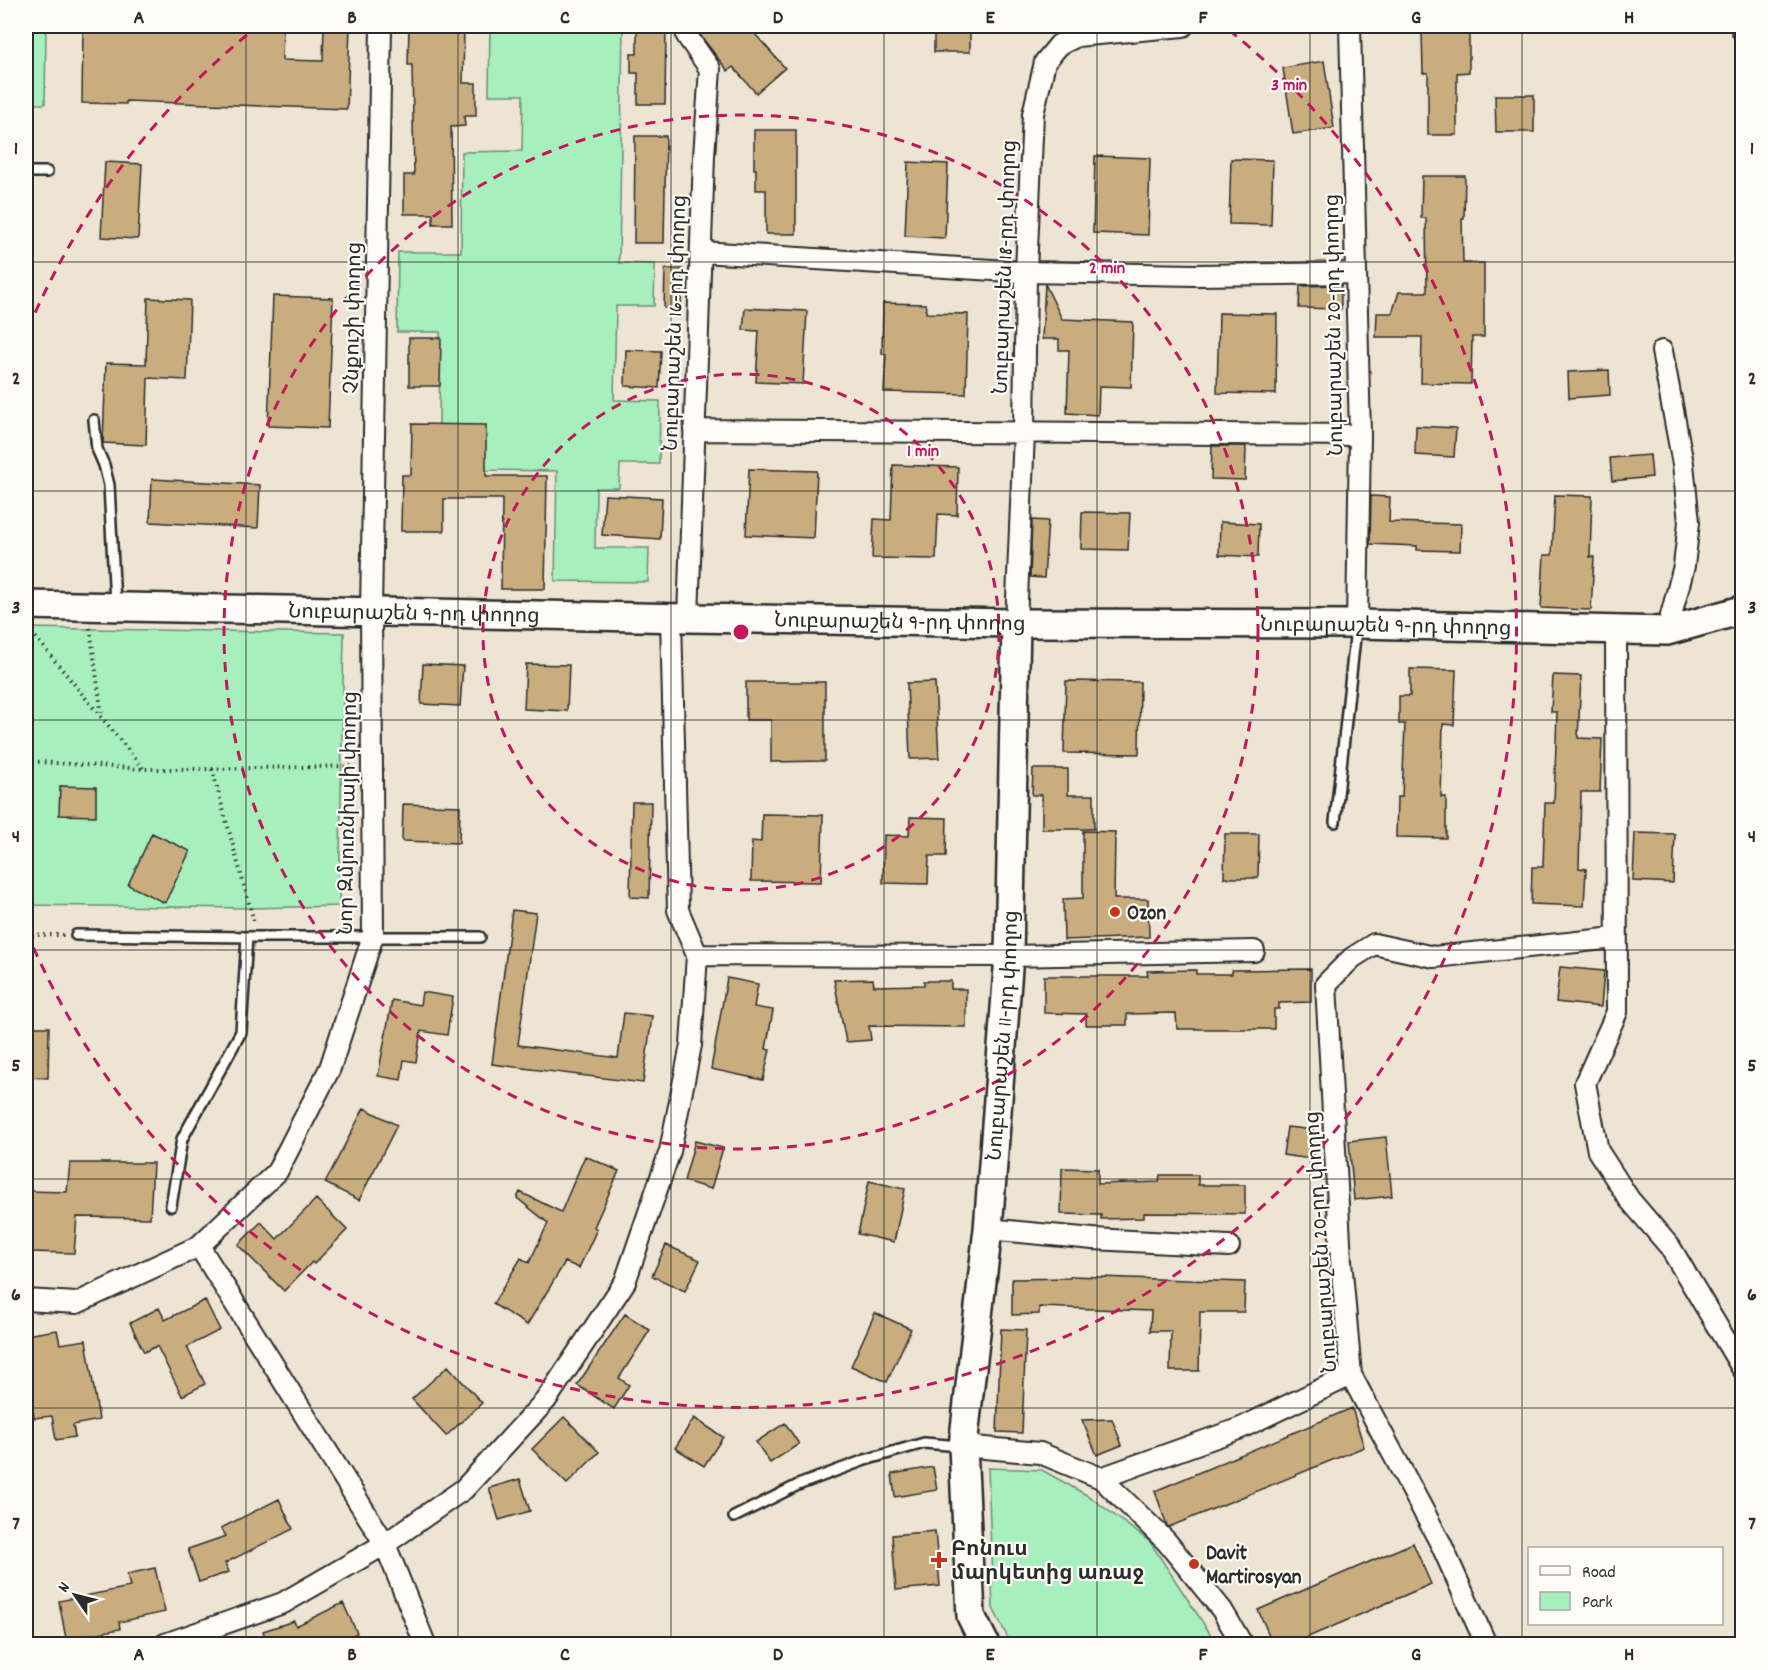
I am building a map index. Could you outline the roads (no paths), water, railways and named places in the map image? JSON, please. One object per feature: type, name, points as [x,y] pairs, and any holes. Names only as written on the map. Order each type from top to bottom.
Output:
[{"type":"main road","name":"Նուբարաշեն 9-րդ փողոց","points":[[26,605],[372,610],[680,618],[1016,623],[1357,624],[1667,631],[1743,610]]},
{"type":"main road","name":"Նուբարաշեն 11-րդ փողոց","points":[[985,1644],[971,1616],[963,1446],[988,1229],[1009,956],[1016,623]]},
{"type":"street","name":"Չնքուշի փողոց","points":[[372,610],[381,26]]},
{"type":"street","name":"Նուբարաշեն 18-րդ փողոց","points":[[1016,623],[1033,114],[1045,62],[1059,45],[1077,36],[1183,26]]},
{"type":"street","name":"Նուբարաշեն 20-րդ փողոց","points":[[1350,26],[1360,435],[1357,624]]},
{"type":"street","points":[[1742,26],[1743,30]]},
{"type":"street","name":"Նուբարաշեն 16-րդ փողոց","points":[[687,36],[710,69],[700,252],[694,430],[680,618],[678,910],[697,955]]},
{"type":"street","points":[[700,252],[1026,273],[1195,275],[1356,273]]},
{"type":"street","points":[[1662,351],[1682,454],[1689,522],[1683,566],[1667,631]]},
{"type":"street","points":[[694,430],[1360,435]]},
{"type":"street","name":"Նոր Զմյուռնիայի փողոց","points":[[26,1300],[77,1303],[199,1246],[278,1172],[330,1068],[373,936],[372,610]]},
{"type":"street","points":[[1616,629],[1615,938],[1617,1012],[1584,1083],[1598,1151],[1629,1199],[1670,1247],[1743,1368]]},
{"type":"street","name":"Նուբարաշեն 20-րդ փողոց","points":[[1486,1644],[1441,1544],[1351,1375],[1341,1260],[1326,984],[1352,958],[1374,944],[1434,957],[1615,938]]},
{"type":"street","points":[[165,1644],[283,1603],[385,1544],[464,1489],[546,1400],[625,1282],[670,1151],[691,1045],[697,955],[1009,956],[1254,951]]},
{"type":"street","points":[[988,1229],[1093,1239],[1229,1246]]},
{"type":"street","points":[[199,1246],[385,1544],[425,1644]]},
{"type":"street","points":[[1101,1478],[1241,1428],[1351,1375]]},
{"type":"street","points":[[963,1446],[1040,1454],[1101,1478],[1166,1541],[1222,1610],[1242,1644]]},
{"type":"lane","points":[[26,172],[47,172]]},
{"type":"lane","points":[[94,420],[97,449],[109,485],[116,607]]},
{"type":"lane","points":[[1335,822],[1357,624]]},
{"type":"lane","points":[[76,935],[480,937]]},
{"type":"lane","points":[[171,1206],[182,1139],[242,1032],[250,937]]},
{"type":"lane","points":[[734,1517],[798,1485],[865,1460],[924,1443],[963,1446]]},
{"type":"place","name":"Ozon","points":[[1115,912]]},
{"type":"place","name":"Բոնուս մարկետից առաջ","points":[[939,1560]]},
{"type":"place","name":"Davit Martirosyan","points":[[1194,1564]]}]
